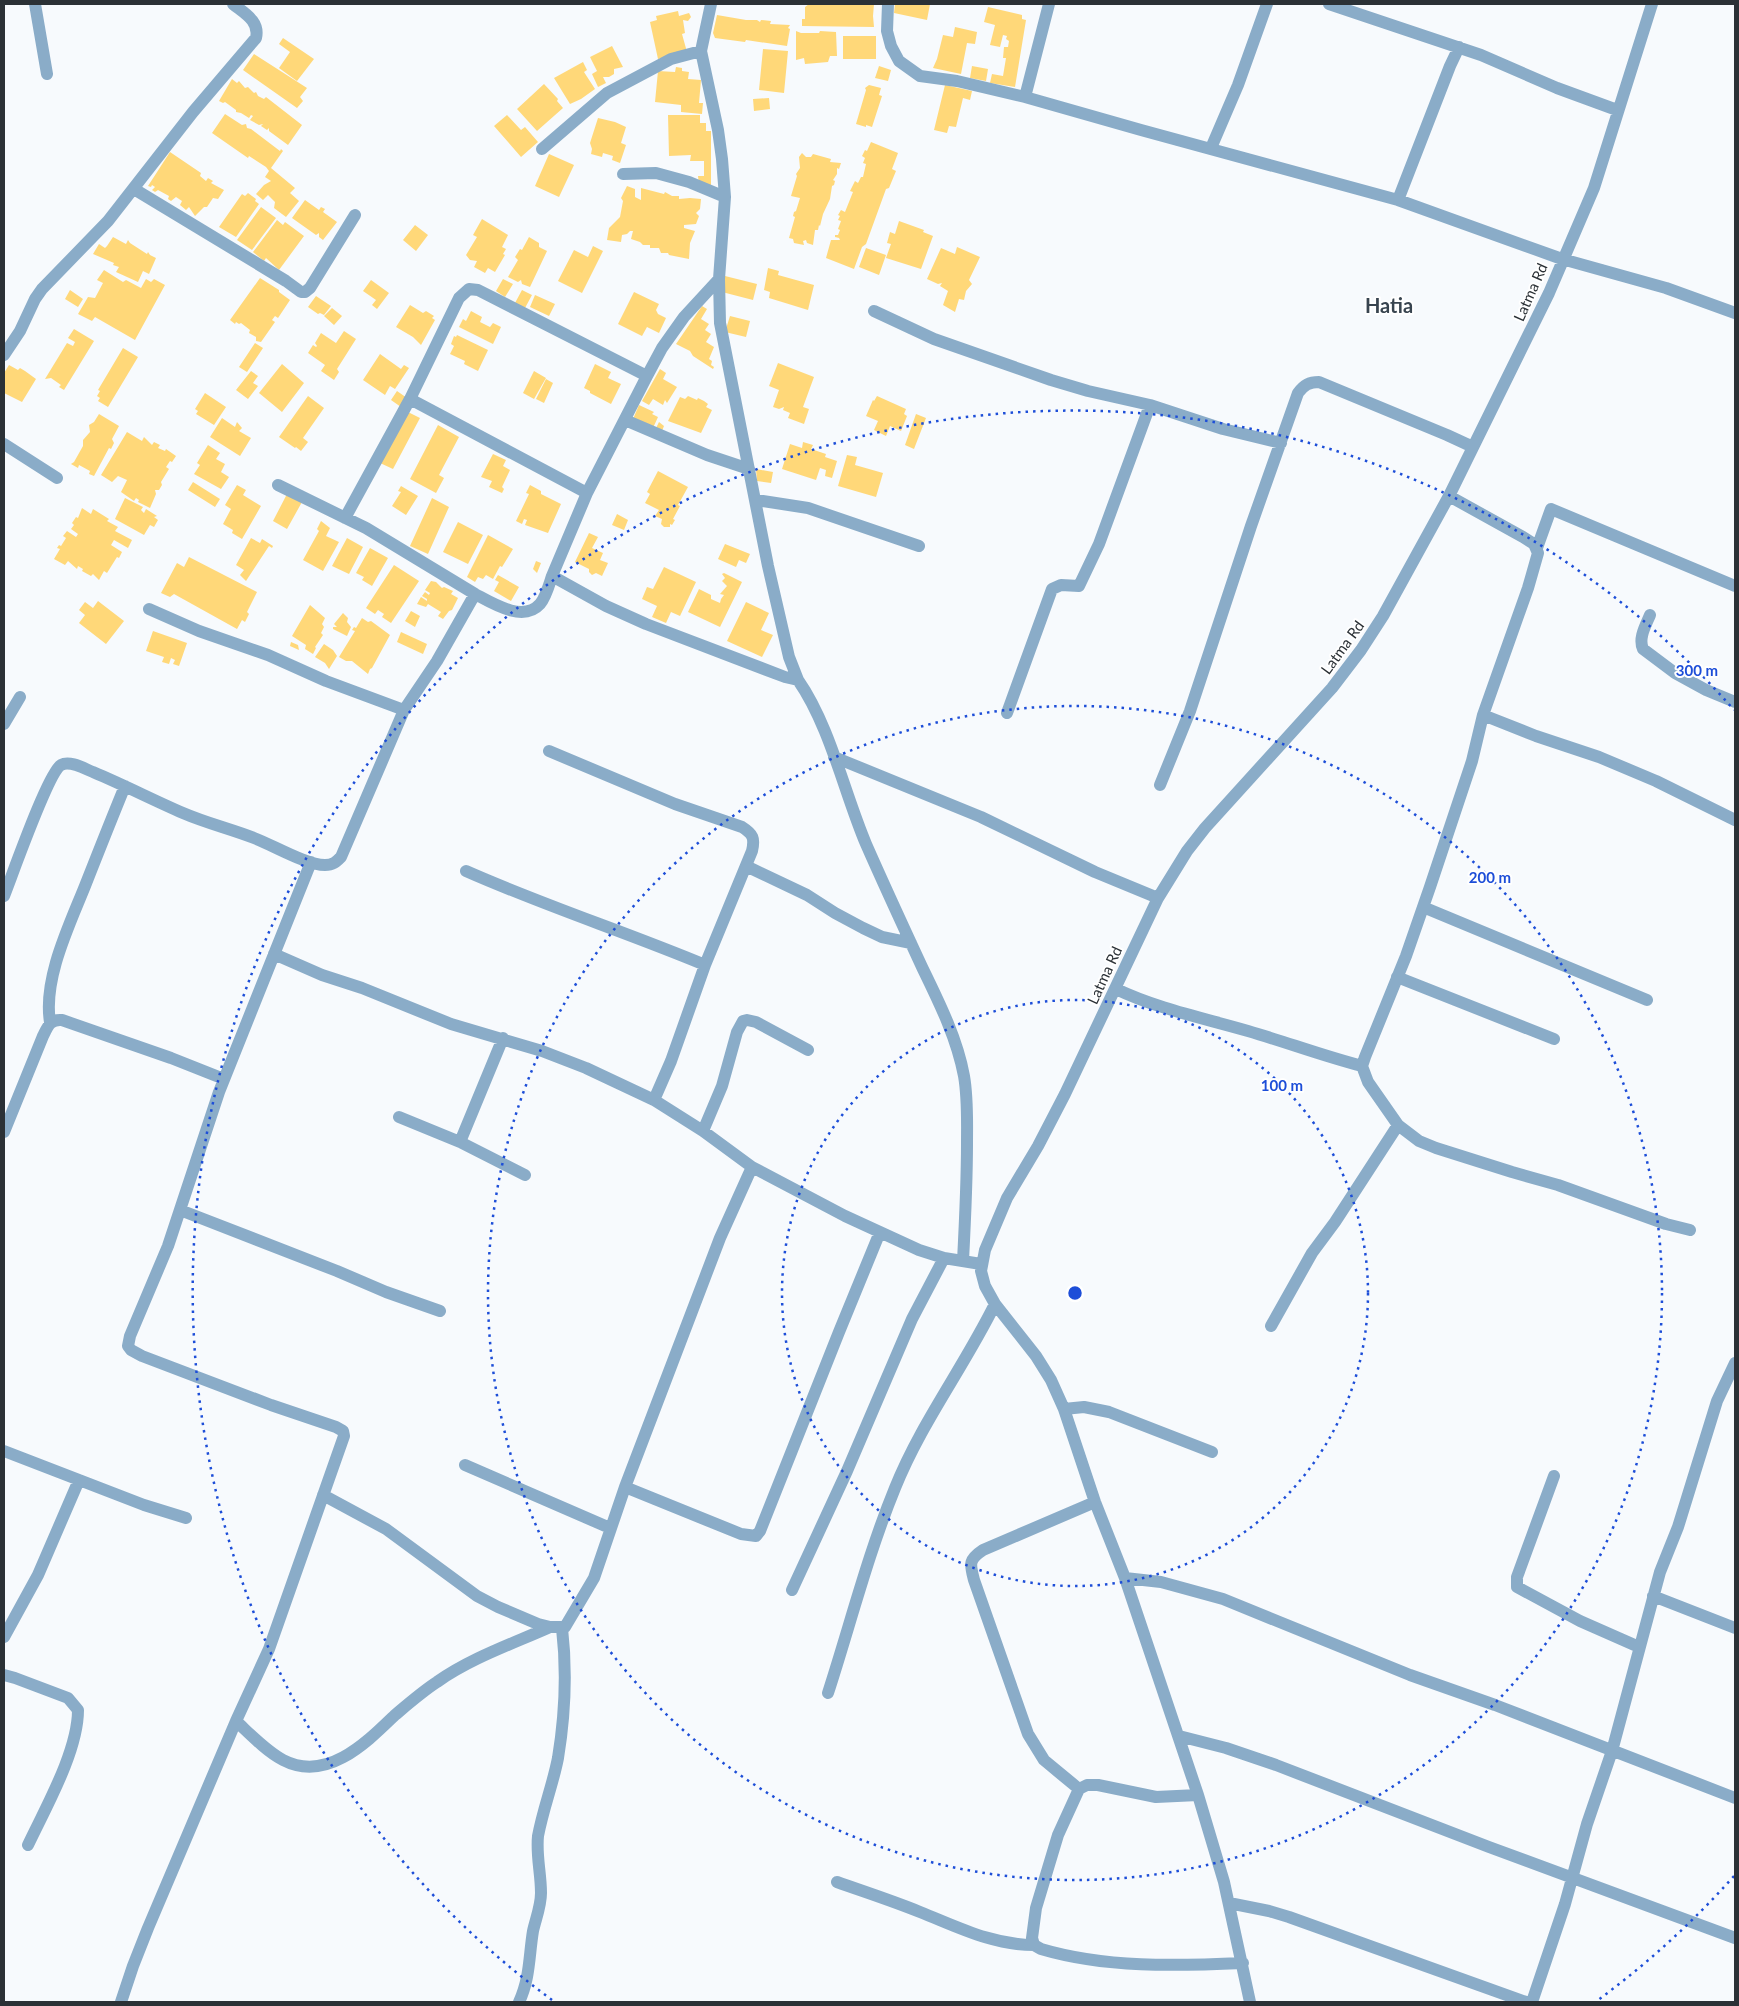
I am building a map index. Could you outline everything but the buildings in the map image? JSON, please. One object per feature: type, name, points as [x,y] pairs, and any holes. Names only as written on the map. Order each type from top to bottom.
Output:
[{"type":"street","points":[[35,4],[47,74]]},
{"type":"street","points":[[4,354],[20,331],[35,298],[42,289],[108,221],[193,112],[256,38],[257,29],[253,21],[233,4]]},
{"type":"street","points":[[711,4],[701,52],[718,130],[725,197],[719,279],[720,323],[768,566],[789,657],[834,757],[866,842],[941,1006],[964,1076],[967,1111],[967,1164],[963,1261]]},
{"type":"street","points":[[888,4],[887,31],[891,46],[899,61],[920,76],[957,81],[1025,97],[1398,200],[1562,259],[1666,288],[1735,313]]},
{"type":"street","points":[[1025,97],[1049,4]]},
{"type":"street","points":[[1211,148],[1238,85],[1267,4]]},
{"type":"street","points":[[1329,4],[1481,54],[1557,88],[1618,110]]},
{"type":"street","name":"Latma Rd","points":[[981,1264],[993,1228],[1007,1198],[1038,1146],[1116,989],[1158,898],[1187,851],[1205,828],[1332,688],[1361,650],[1383,616],[1449,496],[1549,293],[1594,188],[1652,4]]},
{"type":"street","points":[[1398,200],[1459,47]]},
{"type":"street","points":[[542,149],[607,93],[671,59],[701,52]]},
{"type":"street","points":[[623,174],[656,173],[689,182],[725,197]]},
{"type":"street","points":[[134,189],[286,281],[300,292],[305,292],[310,288],[355,215]]},
{"type":"street","points":[[278,485],[345,518],[475,594],[509,610],[525,612],[539,605],[545,595],[588,493],[662,348],[684,317],[719,279]]},
{"type":"street","points":[[345,518],[410,399],[459,298],[469,289],[484,294],[647,376]]},
{"type":"street","points":[[874,311],[934,340],[994,360],[1088,390],[1150,405],[1281,444]]},
{"type":"street","points":[[1160,785],[1190,711],[1251,526],[1298,393],[1304,386],[1310,382],[1319,382],[1473,447]]},
{"type":"street","points":[[410,399],[588,493]]},
{"type":"street","points":[[1007,713],[1052,589],[1061,585],[1079,586],[1085,576],[1099,544],[1150,405]]},
{"type":"street","points":[[626,420],[692,449],[749,469]]},
{"type":"street","points":[[4,444],[57,478]]},
{"type":"street","points":[[1449,496],[1523,537],[1537,548]]},
{"type":"street","points":[[756,500],[808,508],[919,546]]},
{"type":"street","points":[[1690,1230],[1666,1224],[1558,1185],[1436,1148],[1419,1141],[1398,1125],[1368,1082],[1362,1066],[1423,907],[1472,761],[1483,715],[1536,562],[1537,548],[1551,509],[1735,586]]},
{"type":"street","points":[[552,576],[606,606],[646,624],[785,677],[798,680]]},
{"type":"street","points":[[4,896],[37,810],[55,771],[61,765],[67,764],[75,765],[125,786],[185,814],[254,838],[311,862],[323,865],[336,862],[341,857],[404,710],[437,662],[475,594]]},
{"type":"street","points":[[149,610],[199,631],[268,654],[326,680],[404,710]]},
{"type":"street","points":[[1650,614],[1642,637],[1641,644],[1643,649],[1674,673],[1706,690],[1735,702]]},
{"type":"street","points":[[4,724],[20,697]]},
{"type":"street","points":[[1483,715],[1536,736],[1599,757],[1656,781],[1735,820]]},
{"type":"street","points":[[549,752],[674,804],[742,827],[751,833],[754,841],[746,866],[705,966],[671,1061],[654,1100]]},
{"type":"street","points":[[834,757],[981,817],[1110,879],[1158,898]]},
{"type":"street","points":[[4,1132],[50,1022],[48,1011],[49,995],[58,958],[125,786]]},
{"type":"street","points":[[121,2002],[145,1936],[236,1721],[269,1649],[344,1434],[342,1430],[142,1356],[130,1350],[128,1346],[130,1336],[168,1246],[224,1079],[311,862]]},
{"type":"street","points":[[746,866],[807,895],[835,914],[862,928],[882,937],[911,943]]},
{"type":"street","points":[[466,871],[536,901],[636,937],[705,966]]},
{"type":"street","points":[[1423,907],[1647,1000]]},
{"type":"street","points":[[274,954],[322,975],[362,988],[451,1024],[503,1038],[586,1068],[654,1100],[703,1131],[752,1167],[798,1192],[919,1250],[944,1258],[981,1264],[985,1286],[995,1304],[1036,1356],[1051,1380],[1064,1409],[1095,1502],[1125,1578],[1198,1796],[1229,1903],[1250,2002]]},
{"type":"street","points":[[1397,978],[1554,1039]]},
{"type":"street","points":[[1116,989],[1157,1006],[1362,1066]]},
{"type":"street","points":[[50,1022],[62,1020],[171,1058],[224,1079]]},
{"type":"street","points":[[703,1131],[722,1086],[737,1032],[743,1021],[751,1020],[808,1050]]},
{"type":"street","points":[[460,1142],[503,1038]]},
{"type":"street","points":[[398,1117],[460,1142],[525,1175]]},
{"type":"street","points":[[1271,1326],[1312,1253],[1335,1222],[1398,1125]]},
{"type":"street","points":[[236,1721],[283,1760],[297,1765],[309,1766],[338,1760],[370,1740],[397,1714],[444,1677],[489,1653],[568,1624],[594,1578],[625,1487],[720,1238],[752,1167]]},
{"type":"street","points":[[180,1210],[386,1292],[440,1311]]},
{"type":"street","points":[[625,1487],[741,1534],[756,1536],[760,1531],[838,1332],[880,1232]]},
{"type":"street","points":[[792,1590],[847,1471],[912,1319],[944,1258]]},
{"type":"street","points":[[828,1694],[896,1487],[913,1450],[982,1331],[995,1304]]},
{"type":"street","points":[[1532,2002],[1562,1913],[1587,1824],[1612,1751],[1653,1596],[1702,1454],[1717,1401],[1735,1363]]},
{"type":"street","points":[[1064,1409],[1084,1408],[1110,1412],[1212,1452]]},
{"type":"street","points":[[4,1451],[144,1505],[186,1518]]},
{"type":"street","points":[[465,1465],[610,1528]]},
{"type":"street","points":[[1554,1476],[1517,1577],[1517,1587],[1580,1621],[1639,1647]]},
{"type":"street","points":[[4,1638],[38,1575],[79,1480]]},
{"type":"street","points":[[323,1495],[386,1529],[478,1596],[498,1607],[556,1627]]},
{"type":"street","points":[[1079,1789],[1044,1760],[1028,1734],[974,1580],[971,1563],[975,1555],[983,1550],[1095,1502]]},
{"type":"street","points":[[1125,1578],[1162,1582],[1223,1599],[1410,1676],[1495,1705],[1735,1798]]},
{"type":"street","points":[[1653,1596],[1735,1628]]},
{"type":"street","points":[[519,2002],[527,1980],[532,1937],[541,1903],[536,1849],[558,1757],[565,1692],[565,1656],[556,1627]]},
{"type":"street","points":[[4,1676],[15,1678],[68,1698],[78,1710],[78,1720],[68,1756],[28,1845]]},
{"type":"street","points":[[1179,1736],[1226,1748],[1276,1765],[1618,1896],[1735,1938]]},
{"type":"street","points":[[1034,1945],[1032,1929],[1036,1908],[1058,1835],[1079,1789],[1087,1785],[1098,1785],[1156,1797],[1198,1796]]},
{"type":"street","points":[[837,1882],[982,1937],[1011,1944],[1034,1945],[1054,1953],[1106,1961],[1158,1965],[1243,1962]]},
{"type":"street","points":[[1229,1903],[1288,1917],[1526,2002]]},
{"type":"district","name":"Hatia","points":[[1389,305]]}]
